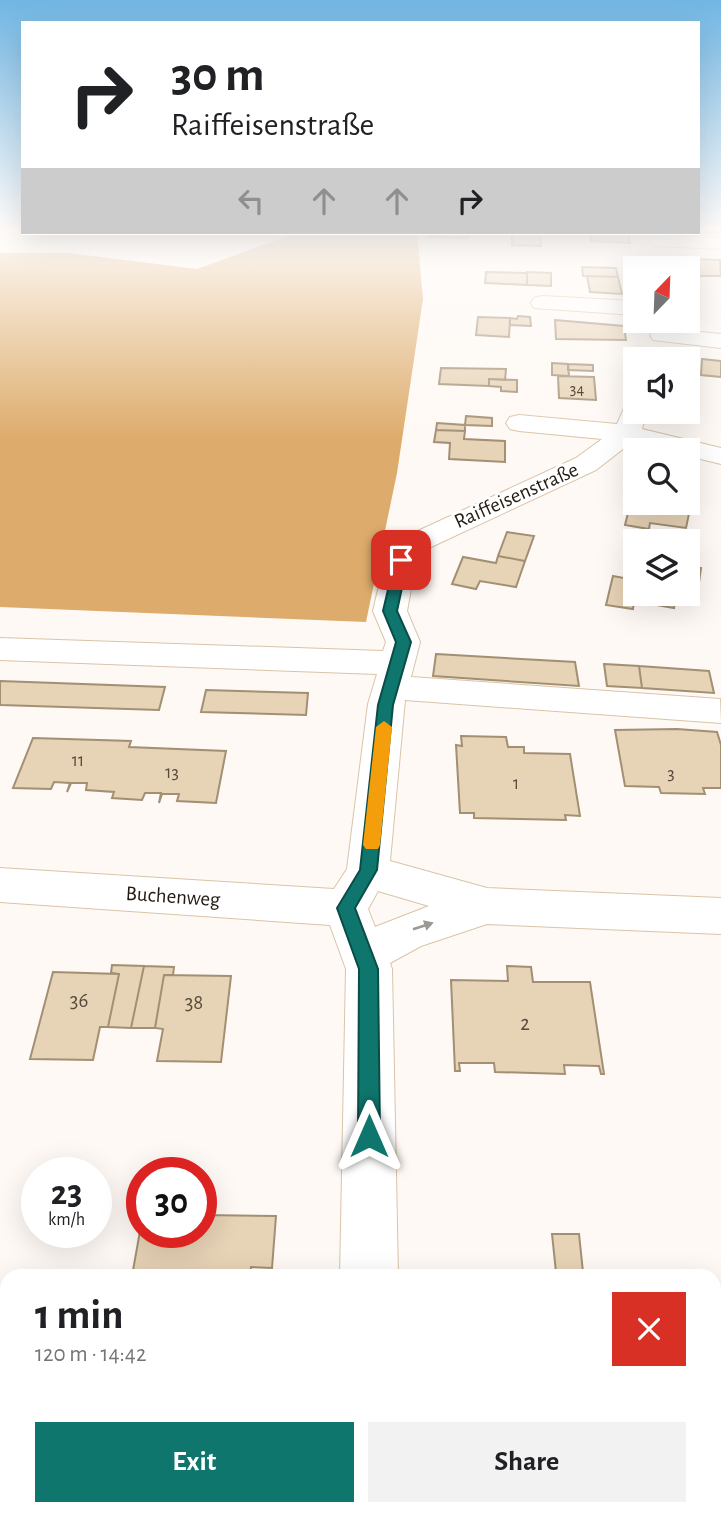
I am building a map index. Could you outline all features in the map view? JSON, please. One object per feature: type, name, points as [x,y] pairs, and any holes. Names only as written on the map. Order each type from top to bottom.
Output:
[{"type":"street","points":[[542,303],[623,308]]},
{"type":"street","points":[[685,333],[721,341]]},
{"type":"street","points":[[519,423],[623,421]]},
{"type":"street","name":"Raiffeisenstraße","points":[[346,908],[368,870],[386,705],[404,642],[390,611],[397,570],[410,550],[435,532],[586,464],[628,424]]},
{"type":"street","points":[[639,424],[721,456]]},
{"type":"street","points":[[0,649],[394,675],[720,711]]},
{"type":"street","points":[[368,870],[487,906],[721,916]]},
{"type":"street","name":"Buchenweg","points":[[0,885],[346,908]]},
{"type":"street","points":[[363,955],[406,932],[487,906]]},
{"type":"street","points":[[346,908],[369,969],[369,1269]]},
{"type":"shaded area","points":[[0,298],[423,298],[397,473],[366,622],[0,607]]},
{"type":"building","points":[[518,316],[530,317],[531,326],[510,325],[510,318],[517,319]]},
{"type":"building","points":[[478,317],[510,318],[509,337],[476,335]]},
{"type":"building","points":[[555,320],[623,326],[626,340],[556,339]]},
{"type":"building","points":[[702,359],[721,361],[721,377],[701,375]]},
{"type":"building","points":[[552,363],[568,364],[569,376],[552,375]]},
{"type":"building","points":[[568,364],[593,365],[593,371],[568,370]]},
{"type":"building","points":[[441,368],[506,369],[505,380],[489,379],[489,386],[439,384]]},
{"type":"building","points":[[558,376],[594,377],[596,400],[559,398]]},
{"type":"building","points":[[489,379],[517,380],[517,392],[501,391],[501,387],[489,386]]},
{"type":"building","points":[[466,416],[492,418],[492,426],[465,425]]},
{"type":"building","points":[[437,423],[465,425],[465,431],[436,430]]},
{"type":"building","points":[[436,430],[465,431],[464,439],[505,441],[505,462],[449,459],[450,443],[434,442]]},
{"type":"building","points":[[628,515],[689,515],[686,528],[650,523],[649,529],[625,525]]},
{"type":"building","points":[[507,532],[534,536],[525,561],[498,556]]},
{"type":"building","points":[[498,556],[525,561],[516,587],[480,581],[476,589],[452,584],[463,557],[496,563]]},
{"type":"building","points":[[613,576],[623,578],[623,606],[633,606],[633,609],[606,605]]},
{"type":"building","points":[[436,654],[575,662],[579,686],[433,676]]},
{"type":"building","points":[[604,664],[639,666],[642,688],[607,686]]},
{"type":"building","points":[[639,666],[709,671],[714,693],[642,688]]},
{"type":"building","points":[[0,681],[165,687],[159,710],[0,705]]},
{"type":"building","points":[[206,690],[308,693],[306,715],[201,712]]},
{"type":"building","points":[[677,729],[717,732],[721,745],[721,788],[703,788],[705,794],[661,793],[659,787],[625,786],[615,730]]},
{"type":"building","points":[[461,736],[506,737],[508,747],[524,747],[524,753],[570,754],[580,816],[565,815],[566,820],[474,818],[474,813],[460,813],[456,745],[462,746]]},
{"type":"building","points":[[33,738],[131,741],[129,747],[226,751],[216,803],[177,801],[179,794],[162,794],[159,803],[161,793],[145,793],[142,800],[112,798],[114,792],[86,790],[87,783],[71,783],[67,792],[70,783],[54,782],[51,789],[13,788]]},
{"type":"building","points":[[112,965],[144,966],[131,1028],[108,1027],[119,974],[111,973]]},
{"type":"building","points":[[144,966],[174,967],[173,975],[164,975],[155,1028],[131,1028]]},
{"type":"building","points":[[507,966],[531,967],[533,982],[590,982],[604,1074],[601,1074],[599,1066],[564,1065],[565,1074],[495,1072],[494,1063],[459,1063],[460,1071],[455,1071],[451,980],[508,981]]},
{"type":"building","points":[[53,972],[119,974],[108,1027],[100,1027],[93,1060],[30,1059]]},
{"type":"building","points":[[164,975],[231,976],[221,1062],[157,1061],[163,1029],[155,1028]]},
{"type":"building","points":[[217,1215],[276,1216],[272,1268],[133,1269],[137,1248],[217,1248]]},
{"type":"building","points":[[552,1234],[579,1234],[583,1269],[556,1269]]},
{"type":"slow traffic","points":[[372,845],[384,727]]},
{"type":"route","points":[[369,1136],[369,969],[346,908],[368,870],[386,705],[404,642],[390,611],[401,560]]}]
